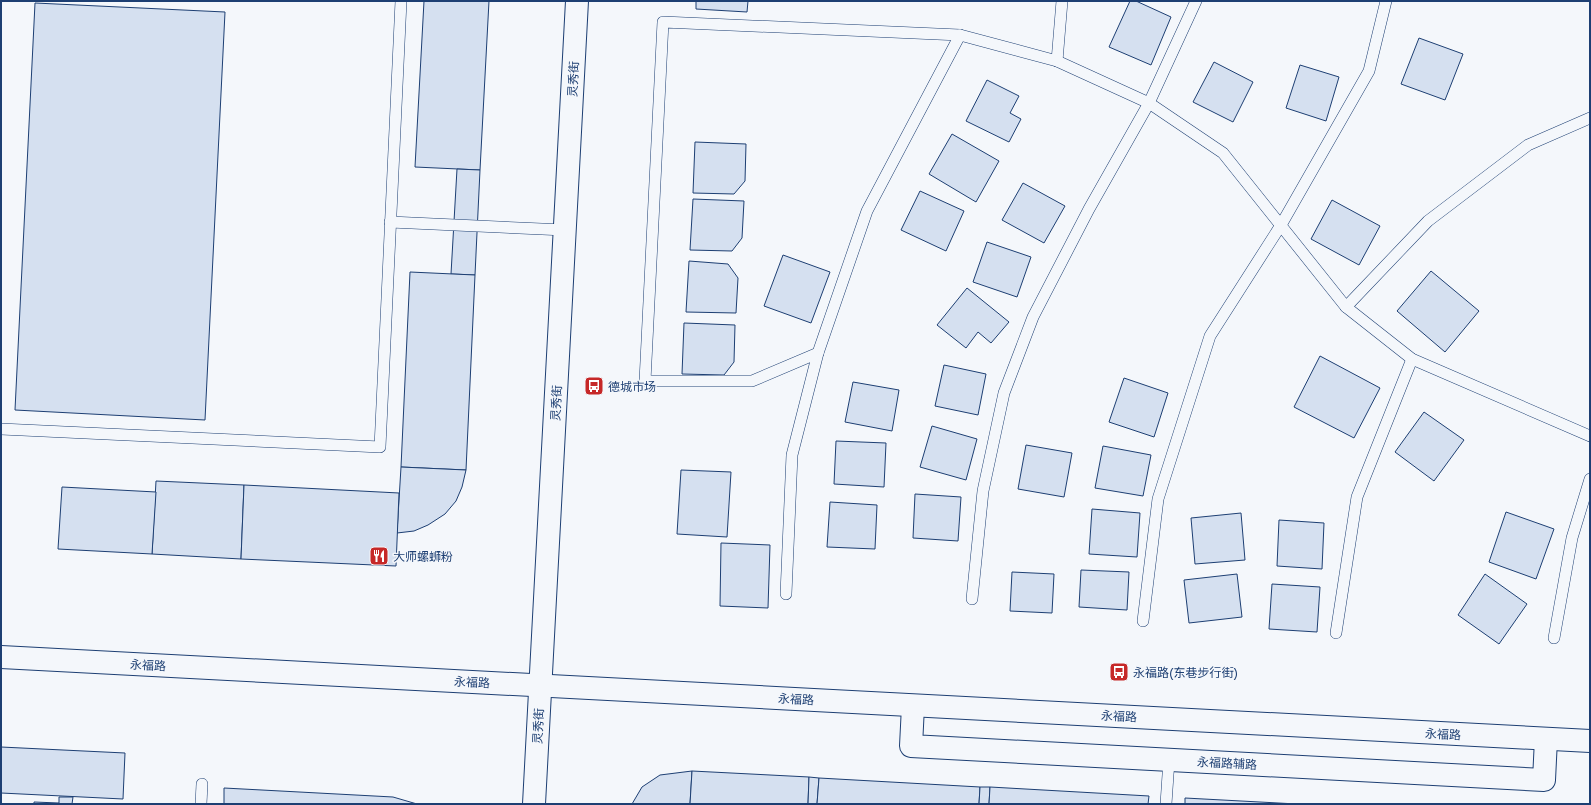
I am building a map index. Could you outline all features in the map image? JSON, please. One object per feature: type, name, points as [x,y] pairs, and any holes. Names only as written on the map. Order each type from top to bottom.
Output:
[{"type":"street","name":"灵秀街","points":[[534,804],[577,1]]},
{"type":"street","name":"永福路","points":[[1,657],[1590,741]]},
{"type":"street","name":"永福路辅路","points":[[913,706],[911,746],[1544,780],[1546,739]]},
{"type":"lane","points":[[1,429],[380,447],[401,1]]},
{"type":"lane","points":[[1057,61],[1062,1]]},
{"type":"lane","points":[[972,599],[983,491],[1004,393],[1033,317],[1089,209],[1150,103],[1196,1]]},
{"type":"lane","points":[[1143,621],[1158,499],[1210,336],[1281,225],[1370,71],[1386,1]]},
{"type":"lane","points":[[818,353],[752,381],[646,381],[664,22],[960,35],[1057,61],[1150,103],[1223,153],[1346,307],[1412,359],[1590,436]]},
{"type":"lane","points":[[786,594],[792,455],[818,353],[867,210],[960,35]]},
{"type":"lane","points":[[1346,307],[1428,221],[1528,145],[1590,118]]},
{"type":"lane","points":[[390,222],[565,230]]},
{"type":"lane","points":[[1336,633],[1357,497],[1412,359]]},
{"type":"lane","points":[[1554,638],[1572,538],[1590,479]]},
{"type":"lane","points":[[1166,804],[1169,760]]},
{"type":"lane","points":[[201,804],[202,784]]},
{"type":"building","points":[[424,1],[489,1],[480,170],[415,167]]},
{"type":"building","points":[[696,1],[748,1],[747,12],[696,9]]},
{"type":"building","points":[[1130,1],[1136,1],[1171,17],[1151,65],[1109,47]]},
{"type":"building","points":[[35,3],[225,12],[205,420],[15,410]]},
{"type":"building","points":[[1419,38],[1463,54],[1445,100],[1401,84]]},
{"type":"building","points":[[1214,62],[1253,82],[1233,122],[1193,102]]},
{"type":"building","points":[[1300,65],[1339,77],[1326,121],[1286,108]]},
{"type":"building","points":[[987,80],[1019,96],[1010,113],[1021,119],[1009,142],[966,121]]},
{"type":"building","points":[[952,134],[999,161],[976,202],[929,174]]},
{"type":"building","points":[[695,142],[746,144],[745,181],[734,194],[693,193]]},
{"type":"building","points":[[457,169],[480,170],[475,275],[451,274]]},
{"type":"building","points":[[1023,183],[1065,206],[1044,243],[1002,220]]},
{"type":"building","points":[[920,191],[964,211],[946,251],[901,230]]},
{"type":"building","points":[[693,199],[744,201],[742,238],[732,251],[690,250]]},
{"type":"building","points":[[1332,200],[1380,226],[1359,265],[1311,239]]},
{"type":"building","points":[[987,242],[1031,257],[1017,297],[973,282]]},
{"type":"building","points":[[783,255],[830,272],[811,323],[764,306]]},
{"type":"building","points":[[689,261],[728,264],[738,278],[736,313],[686,312]]},
{"type":"building","points":[[1431,271],[1479,311],[1445,352],[1397,311]]},
{"type":"building","points":[[410,272],[475,275],[466,470],[401,467]]},
{"type":"building","points":[[967,288],[1009,322],[991,343],[978,332],[966,348],[937,325]]},
{"type":"building","points":[[684,323],[735,325],[734,362],[724,375],[682,374]]},
{"type":"building","points":[[1320,356],[1380,388],[1354,438],[1294,407]]},
{"type":"building","points":[[944,365],[986,374],[978,415],[935,406]]},
{"type":"building","points":[[1124,378],[1168,393],[1154,437],[1109,422]]},
{"type":"building","points":[[853,382],[899,390],[892,431],[845,422]]},
{"type":"building","points":[[1424,412],[1464,440],[1434,481],[1395,452]]},
{"type":"building","points":[[932,426],[977,439],[966,480],[920,467]]},
{"type":"building","points":[[836,441],[886,443],[884,487],[834,484]]},
{"type":"building","points":[[1026,445],[1072,453],[1064,497],[1018,489]]},
{"type":"building","points":[[1103,446],[1151,455],[1143,496],[1095,488]]},
{"type":"building","points":[[401,467],[466,470],[462,487],[456,501],[445,514],[428,525],[414,531],[397,533]]},
{"type":"building","points":[[681,470],[731,472],[727,537],[677,534]]},
{"type":"building","points":[[156,481],[244,485],[241,559],[152,554]]},
{"type":"building","points":[[244,485],[399,493],[396,566],[241,559]]},
{"type":"building","points":[[62,487],[156,492],[152,554],[58,549]]},
{"type":"building","points":[[915,494],[961,497],[958,541],[913,538]]},
{"type":"building","points":[[830,502],[877,505],[875,549],[827,547]]},
{"type":"building","points":[[1092,509],[1140,513],[1137,557],[1089,554]]},
{"type":"building","points":[[1506,512],[1554,529],[1536,579],[1489,562]]},
{"type":"building","points":[[1241,513],[1245,560],[1195,564],[1191,518]]},
{"type":"building","points":[[1279,520],[1324,523],[1322,569],[1277,566]]},
{"type":"building","points":[[721,543],[770,545],[768,608],[720,606]]},
{"type":"building","points":[[1081,570],[1129,572],[1127,610],[1079,607]]},
{"type":"building","points":[[1012,572],[1054,574],[1052,613],[1010,611]]},
{"type":"building","points":[[1237,574],[1242,617],[1189,623],[1184,580]]},
{"type":"building","points":[[1485,574],[1527,604],[1499,644],[1458,615]]},
{"type":"building","points":[[1272,584],[1320,587],[1317,632],[1269,629]]},
{"type":"building","points":[[1,747],[125,753],[123,799],[1,793]]},
{"type":"building","points":[[692,771],[690,804],[632,804],[642,787],[660,775]]},
{"type":"building","points":[[692,771],[809,777],[808,804],[690,804]]},
{"type":"building","points":[[809,777],[819,778],[817,804],[808,804]]},
{"type":"building","points":[[819,778],[980,787],[979,804],[817,804]]},
{"type":"building","points":[[980,787],[990,787],[989,804],[979,804]]},
{"type":"building","points":[[990,787],[1149,796],[1148,804],[989,804]]},
{"type":"building","points":[[224,788],[393,797],[417,804],[224,804]]},
{"type":"building","points":[[59,797],[73,797],[72,804],[34,804],[34,802],[59,803]]},
{"type":"building","points":[[1185,798],[1297,804],[1185,804]]},
{"type":"place","name":"德城市场","points":[[594,386]]},
{"type":"place","name":"大师螺蛳粉","points":[[379,556]]},
{"type":"place","name":"永福路(东巷步行街)","points":[[1119,672]]}]
